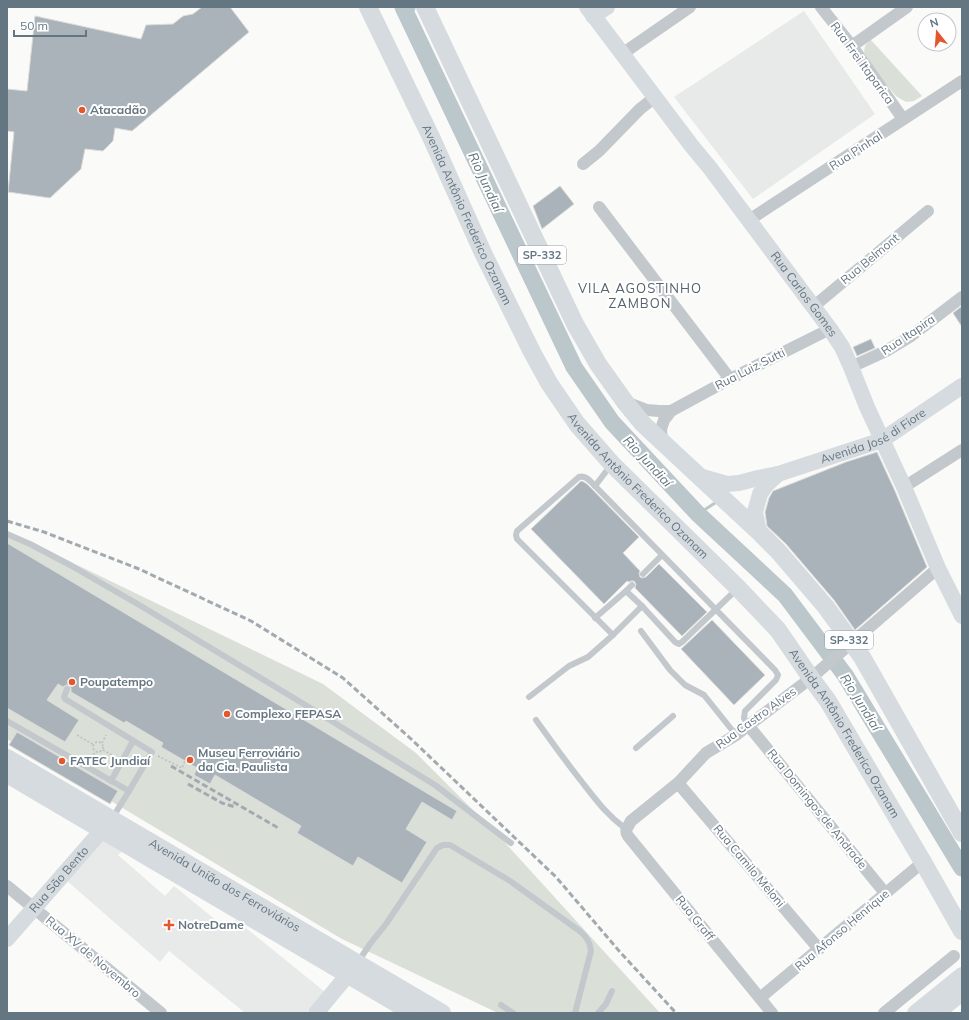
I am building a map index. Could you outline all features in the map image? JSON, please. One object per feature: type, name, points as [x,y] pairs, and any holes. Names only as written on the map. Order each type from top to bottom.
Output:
[{"type":"main road","name":"SP-332","points":[[425,7],[575,324],[598,364],[625,402],[644,424],[778,551],[826,607],[848,646],[862,657],[962,833]]},
{"type":"main road","name":"Rua Carlos Gomes","points":[[596,10],[622,54],[749,220],[830,329],[842,348],[938,568],[962,616]]},
{"type":"main road","name":"Avenida Antônio Frederico Ozanam","points":[[370,12],[431,137],[483,253],[549,383],[577,424],[612,464],[738,588],[778,630],[814,674],[962,931]]},
{"type":"main road","name":"Avenida José di Fiore","points":[[699,476],[727,484],[739,484],[778,474],[882,440],[962,386]]},
{"type":"main road","points":[[756,512],[760,494],[766,485],[778,474]]},
{"type":"main road","points":[[747,481],[756,512],[759,532]]},
{"type":"main road","name":"Avenida União dos Ferroviários","points":[[7,758],[107,825]]},
{"type":"main road","name":"Avenida União dos Ferroviários","points":[[7,774],[107,825],[353,969],[442,1013]]},
{"type":"main road","name":"Rua São Bento","points":[[7,939],[107,825]]},
{"type":"main road","points":[[316,1013],[353,969]]},
{"type":"main road","name":"Avenida União dos Ferroviários","points":[[353,969],[413,1013]]},
{"type":"main road","points":[[915,1013],[962,975]]},
{"type":"main road","points":[[937,1013],[962,993]]},
{"type":"street","points":[[622,54],[690,7]]},
{"type":"street","name":"Rua Frei Itaparica","points":[[821,7],[852,46],[903,119]]},
{"type":"street","points":[[852,46],[907,7]]},
{"type":"street","name":"Rua Pinhal","points":[[749,220],[962,81]]},
{"type":"street","points":[[583,164],[599,151],[640,109],[655,97]]},
{"type":"street","points":[[599,207],[730,379]]},
{"type":"street","name":"Rua Belmont","points":[[813,307],[928,211]]},
{"type":"street","name":"Rua Itapira","points":[[851,367],[886,351],[905,340],[962,297]]},
{"type":"street","name":"Rua Luiz Sutti","points":[[625,402],[647,410],[671,410],[830,329]]},
{"type":"street","points":[[662,442],[661,429],[664,420],[671,410]]},
{"type":"street","points":[[904,488],[962,450]]},
{"type":"street","name":"Rua Castro Alves","points":[[629,825],[678,783],[706,753],[736,735],[814,674],[938,568]]},
{"type":"street","name":"Rua Domingos de Andrade","points":[[748,725],[885,893]]},
{"type":"street","name":"Rua Camilo Meloni","points":[[678,783],[819,949]]},
{"type":"street","name":"Rua Graff","points":[[629,825],[626,833],[628,836],[772,1013]]},
{"type":"street","name":"Rua Afonso Henrique","points":[[760,998],[923,862]]},
{"type":"street","name":"Rua XV de Novembro","points":[[7,886],[161,1013]]},
{"type":"street","points":[[884,1013],[954,956]]},
{"type":"lane","points":[[595,486],[612,464]]},
{"type":"lane","points":[[613,635],[517,539],[516,535],[518,531],[579,477],[583,476],[595,486],[775,670],[778,675],[776,680],[745,711],[744,718],[748,725]]},
{"type":"lane","points":[[7,534],[30,544],[109,587],[317,712],[435,785],[511,843]]},
{"type":"lane","points":[[643,574],[662,555]]},
{"type":"lane","points":[[596,618],[632,585]]},
{"type":"lane","points":[[626,591],[675,642],[679,644],[738,588]]},
{"type":"lane","points":[[529,697],[569,666],[588,657],[642,606]]},
{"type":"lane","points":[[641,631],[670,670],[685,685],[704,695],[736,735]]},
{"type":"lane","points":[[67,689],[64,697],[65,699],[152,752],[129,792],[107,825]]},
{"type":"lane","points":[[636,748],[674,716]]},
{"type":"lane","points":[[536,720],[563,759],[607,813],[629,825]]},
{"type":"lane","points":[[7,721],[129,792]]},
{"type":"lane","points":[[111,781],[133,741]]},
{"type":"lane","points":[[353,969],[386,924],[437,848],[443,845],[450,845],[510,881],[581,932],[587,938],[591,945],[591,951],[575,1013]]},
{"type":"lane","points":[[598,1013],[606,1004],[612,991]]},
{"type":"lane","points":[[501,1005],[513,1013]]},
{"type":"path","points":[[77,735],[94,745]]},
{"type":"path","points":[[103,750],[104,746],[102,743],[106,735]]},
{"type":"path","points":[[94,745],[97,742],[102,743]]},
{"type":"path","points":[[91,758],[95,752],[93,749],[94,745]]},
{"type":"path","points":[[95,752],[99,753],[103,750]]},
{"type":"path","points":[[103,750],[114,756]]},
{"type":"path","points":[[152,752],[182,768],[185,762]]},
{"type":"shaded area","points":[[804,11],[875,114],[753,199],[674,97]]},
{"type":"shaded area","points":[[870,39],[922,96],[914,101],[906,102],[896,96],[877,74],[864,52],[865,46]]},
{"type":"shaded area","name":"Complexo FEPASA","points":[[7,531],[323,684],[416,753],[498,835],[660,1013],[498,1013],[342,939],[7,739]]},
{"type":"shaded area","name":"NotreDame","points":[[104,837],[125,849],[118,855],[165,896],[174,886],[228,930],[236,920],[325,992],[306,1013],[245,1013],[169,951],[160,962],[67,881]]},
{"type":"building","name":"Atacadão","points":[[202,7],[230,7],[249,32],[132,131],[115,128],[113,141],[103,151],[85,149],[81,169],[50,198],[8,192],[14,132],[7,131],[7,89],[27,91],[35,16],[141,39],[146,25],[173,24],[183,16],[193,14]]},
{"type":"building","points":[[560,186],[574,204],[542,229],[533,206]]},
{"type":"building","points":[[962,306],[962,327],[953,313]]},
{"type":"building","points":[[871,339],[875,348],[857,356],[853,347]]},
{"type":"building","points":[[877,452],[927,567],[855,630],[834,600],[786,544],[767,526],[765,512],[769,498],[773,491],[846,462]]},
{"type":"building","points":[[581,481],[587,484],[639,537],[623,553],[640,571],[640,577],[646,577],[659,564],[707,612],[682,636],[635,588],[636,584],[634,581],[627,581],[604,604],[531,529]]},
{"type":"building","name":"Complexo FEPASA","points":[[7,543],[457,811],[452,820],[422,802],[406,829],[427,842],[402,883],[358,857],[353,866],[297,833],[301,826],[215,775],[210,784],[194,775],[197,768],[161,747],[163,743],[126,721],[124,723],[71,692],[69,685],[63,687],[58,684],[47,700],[79,720],[65,742],[7,708]]},
{"type":"building","points":[[712,620],[765,675],[734,705],[681,649]]},
{"type":"building","points":[[17,732],[118,791],[110,804],[9,745]]},
{"type":"waterway","name":"Rio Jundiaí","points":[[403,7],[574,367],[612,422],[698,514],[785,595],[845,675],[962,868]]},
{"type":"waterway","points":[[407,15],[414,9]]},
{"type":"waterway","points":[[698,514],[715,503]]},
{"type":"railway","points":[[7,521],[44,532],[139,569],[251,621],[343,678],[410,738],[556,877],[620,952],[676,1013]]},
{"type":"railway","points":[[171,766],[280,829]]},
{"type":"railway","points":[[188,784],[222,803],[235,807]]},
{"type":"place","name":"Atacadão","points":[[82,110]]},
{"type":"place","name":"Poupatempo","points":[[72,682]]},
{"type":"place","name":"Complexo FEPASA","points":[[227,714]]},
{"type":"place","name":"Museu Ferroviário da Cia. Paulista","points":[[190,760]]},
{"type":"place","name":"FATEC Jundiaí","points":[[62,761]]},
{"type":"place","name":"NotreDame","points":[[169,925]]},
{"type":"district","name":"VILA AGOSTINHO ZAMBON","points":[[640,296]]}]
